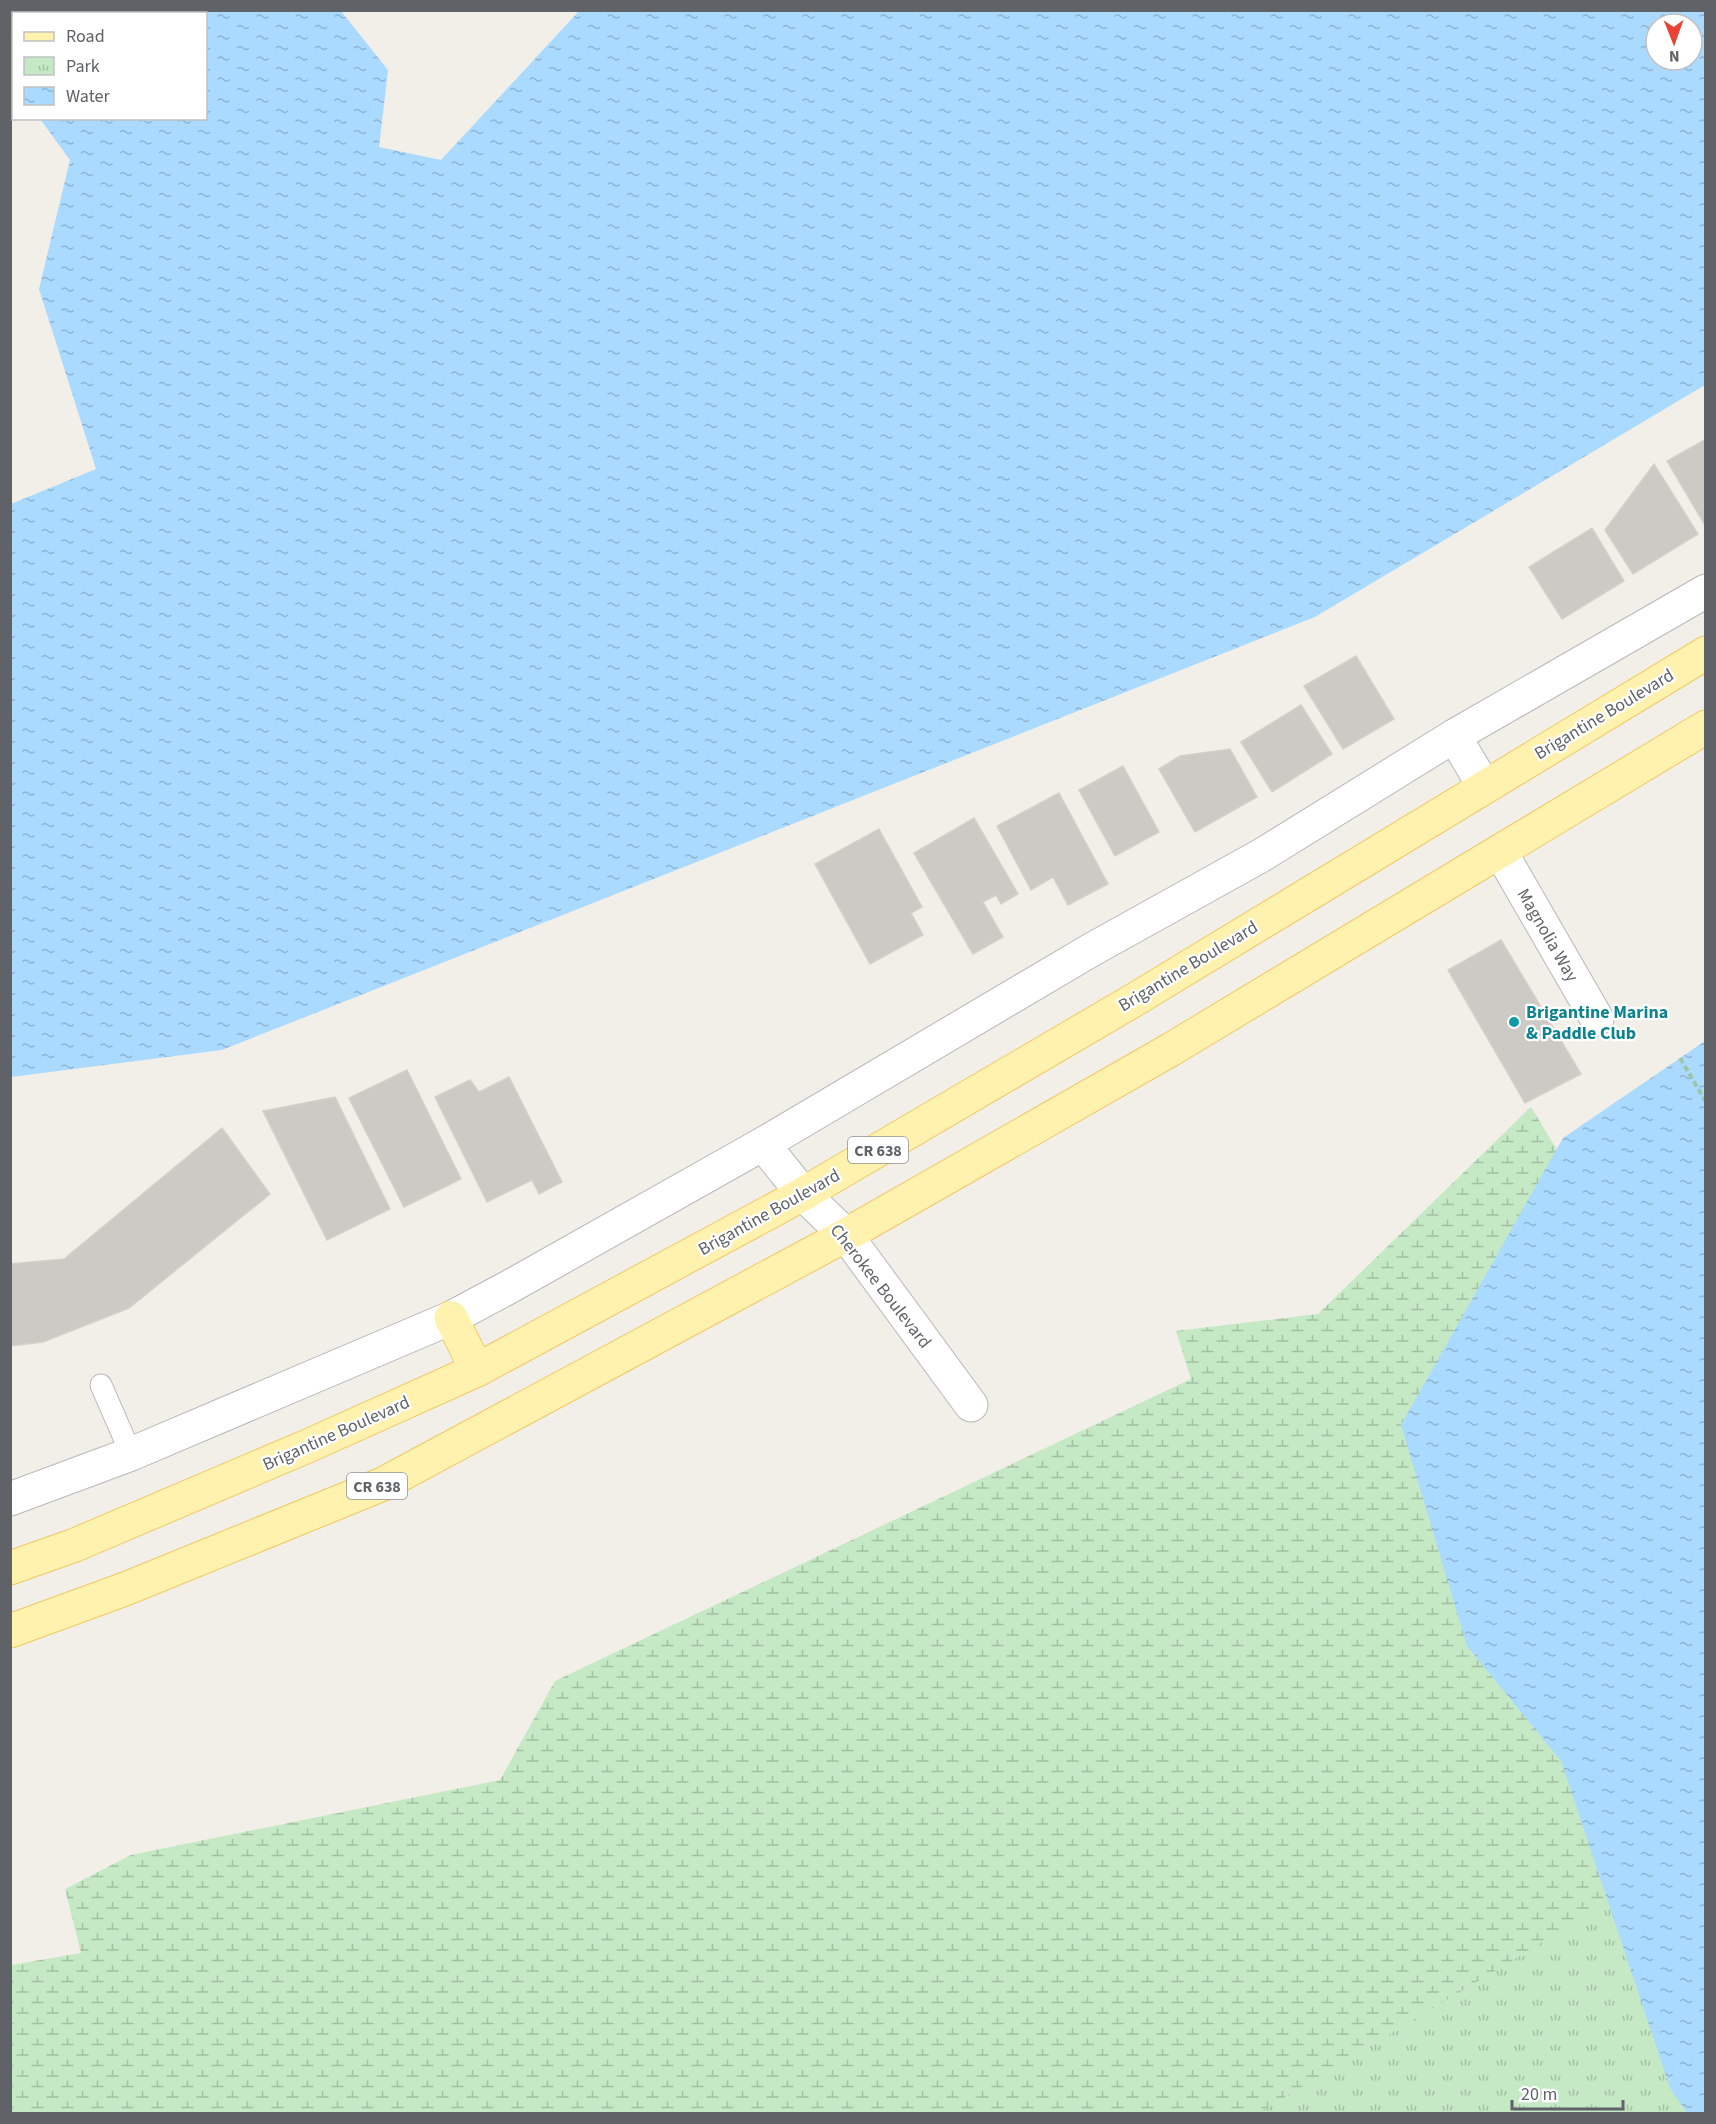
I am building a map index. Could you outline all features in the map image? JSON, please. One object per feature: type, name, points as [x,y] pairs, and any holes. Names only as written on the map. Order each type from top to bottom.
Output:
[{"type":"main road","name":"Brigantine Boulevard","points":[[10,1568],[86,1541],[477,1370],[803,1194],[1134,1000],[1706,653]]},
{"type":"main road","name":"CR 638","points":[[10,1631],[125,1589],[383,1484],[846,1235],[1170,1050],[1706,726]]},
{"type":"main road","points":[[451,1318],[477,1370]]},
{"type":"street","points":[[10,1499],[131,1454],[451,1318],[763,1144],[1091,950],[1262,855],[1454,736],[1706,591]]},
{"type":"street","points":[[1454,736],[1484,786]]},
{"type":"street","name":"Magnolia Way","points":[[1500,851],[1597,1019]]},
{"type":"street","name":"Cherokee Boulevard","points":[[763,1144],[803,1194],[846,1235],[971,1406]]},
{"type":"lane","points":[[101,1385],[131,1454]]},
{"type":"path","points":[[1680,1058],[1706,1102]]},
{"type":"green space","points":[[1531,1107],[1646,1296],[1544,1665],[1684,2113],[11,2114],[11,1965],[81,1953],[65,1889],[131,1855],[500,1780],[555,1681],[1191,1379],[1176,1331],[1318,1314]]},
{"type":"green space","points":[[1705,1845],[1705,2113],[1258,2113]]},
{"type":"water","points":[[72,11],[341,11],[388,70],[379,147],[441,160],[579,11],[1705,11],[1705,385],[1315,617],[222,1050],[11,1077],[11,504],[96,469],[39,289],[70,160],[41,120],[207,120],[207,12]]},
{"type":"water","points":[[1705,1041],[1706,2113],[1688,2114],[1670,2088],[1561,1761],[1467,1646],[1401,1425],[1563,1138]]},
{"type":"building","points":[[1706,439],[1706,527],[1667,461]]},
{"type":"building","points":[[1654,464],[1698,534],[1633,574],[1605,530]]},
{"type":"building","points":[[1592,528],[1624,581],[1562,619],[1529,567]]},
{"type":"building","points":[[1356,656],[1394,719],[1343,749],[1304,686]]},
{"type":"building","points":[[1301,705],[1332,754],[1272,792],[1241,742]]},
{"type":"building","points":[[1230,749],[1257,797],[1195,832],[1159,769],[1180,756]]},
{"type":"building","points":[[1123,766],[1159,832],[1115,856],[1079,790]]},
{"type":"building","points":[[1059,793],[1108,884],[1068,905],[1053,877],[1031,890],[997,826]]},
{"type":"building","points":[[974,818],[1018,894],[1001,904],[996,895],[983,902],[1003,937],[973,954],[914,853]]},
{"type":"building","points":[[879,829],[922,907],[911,913],[923,935],[870,964],[815,864]]},
{"type":"building","name":"Brigantine Marina & Paddle Club","points":[[1501,940],[1581,1074],[1525,1103],[1448,970]]},
{"type":"building","points":[[407,1070],[461,1179],[404,1207],[349,1098]]},
{"type":"building","points":[[509,1077],[562,1182],[539,1194],[532,1180],[487,1202],[435,1097],[470,1080],[479,1092]]},
{"type":"building","points":[[335,1097],[390,1209],[327,1240],[263,1111]]},
{"type":"building","points":[[222,1128],[270,1194],[129,1308],[43,1342],[10,1346],[10,1264],[64,1259]]},
{"type":"place","name":"Brigantine Marina & Paddle Club","points":[[1514,1022]]}]
